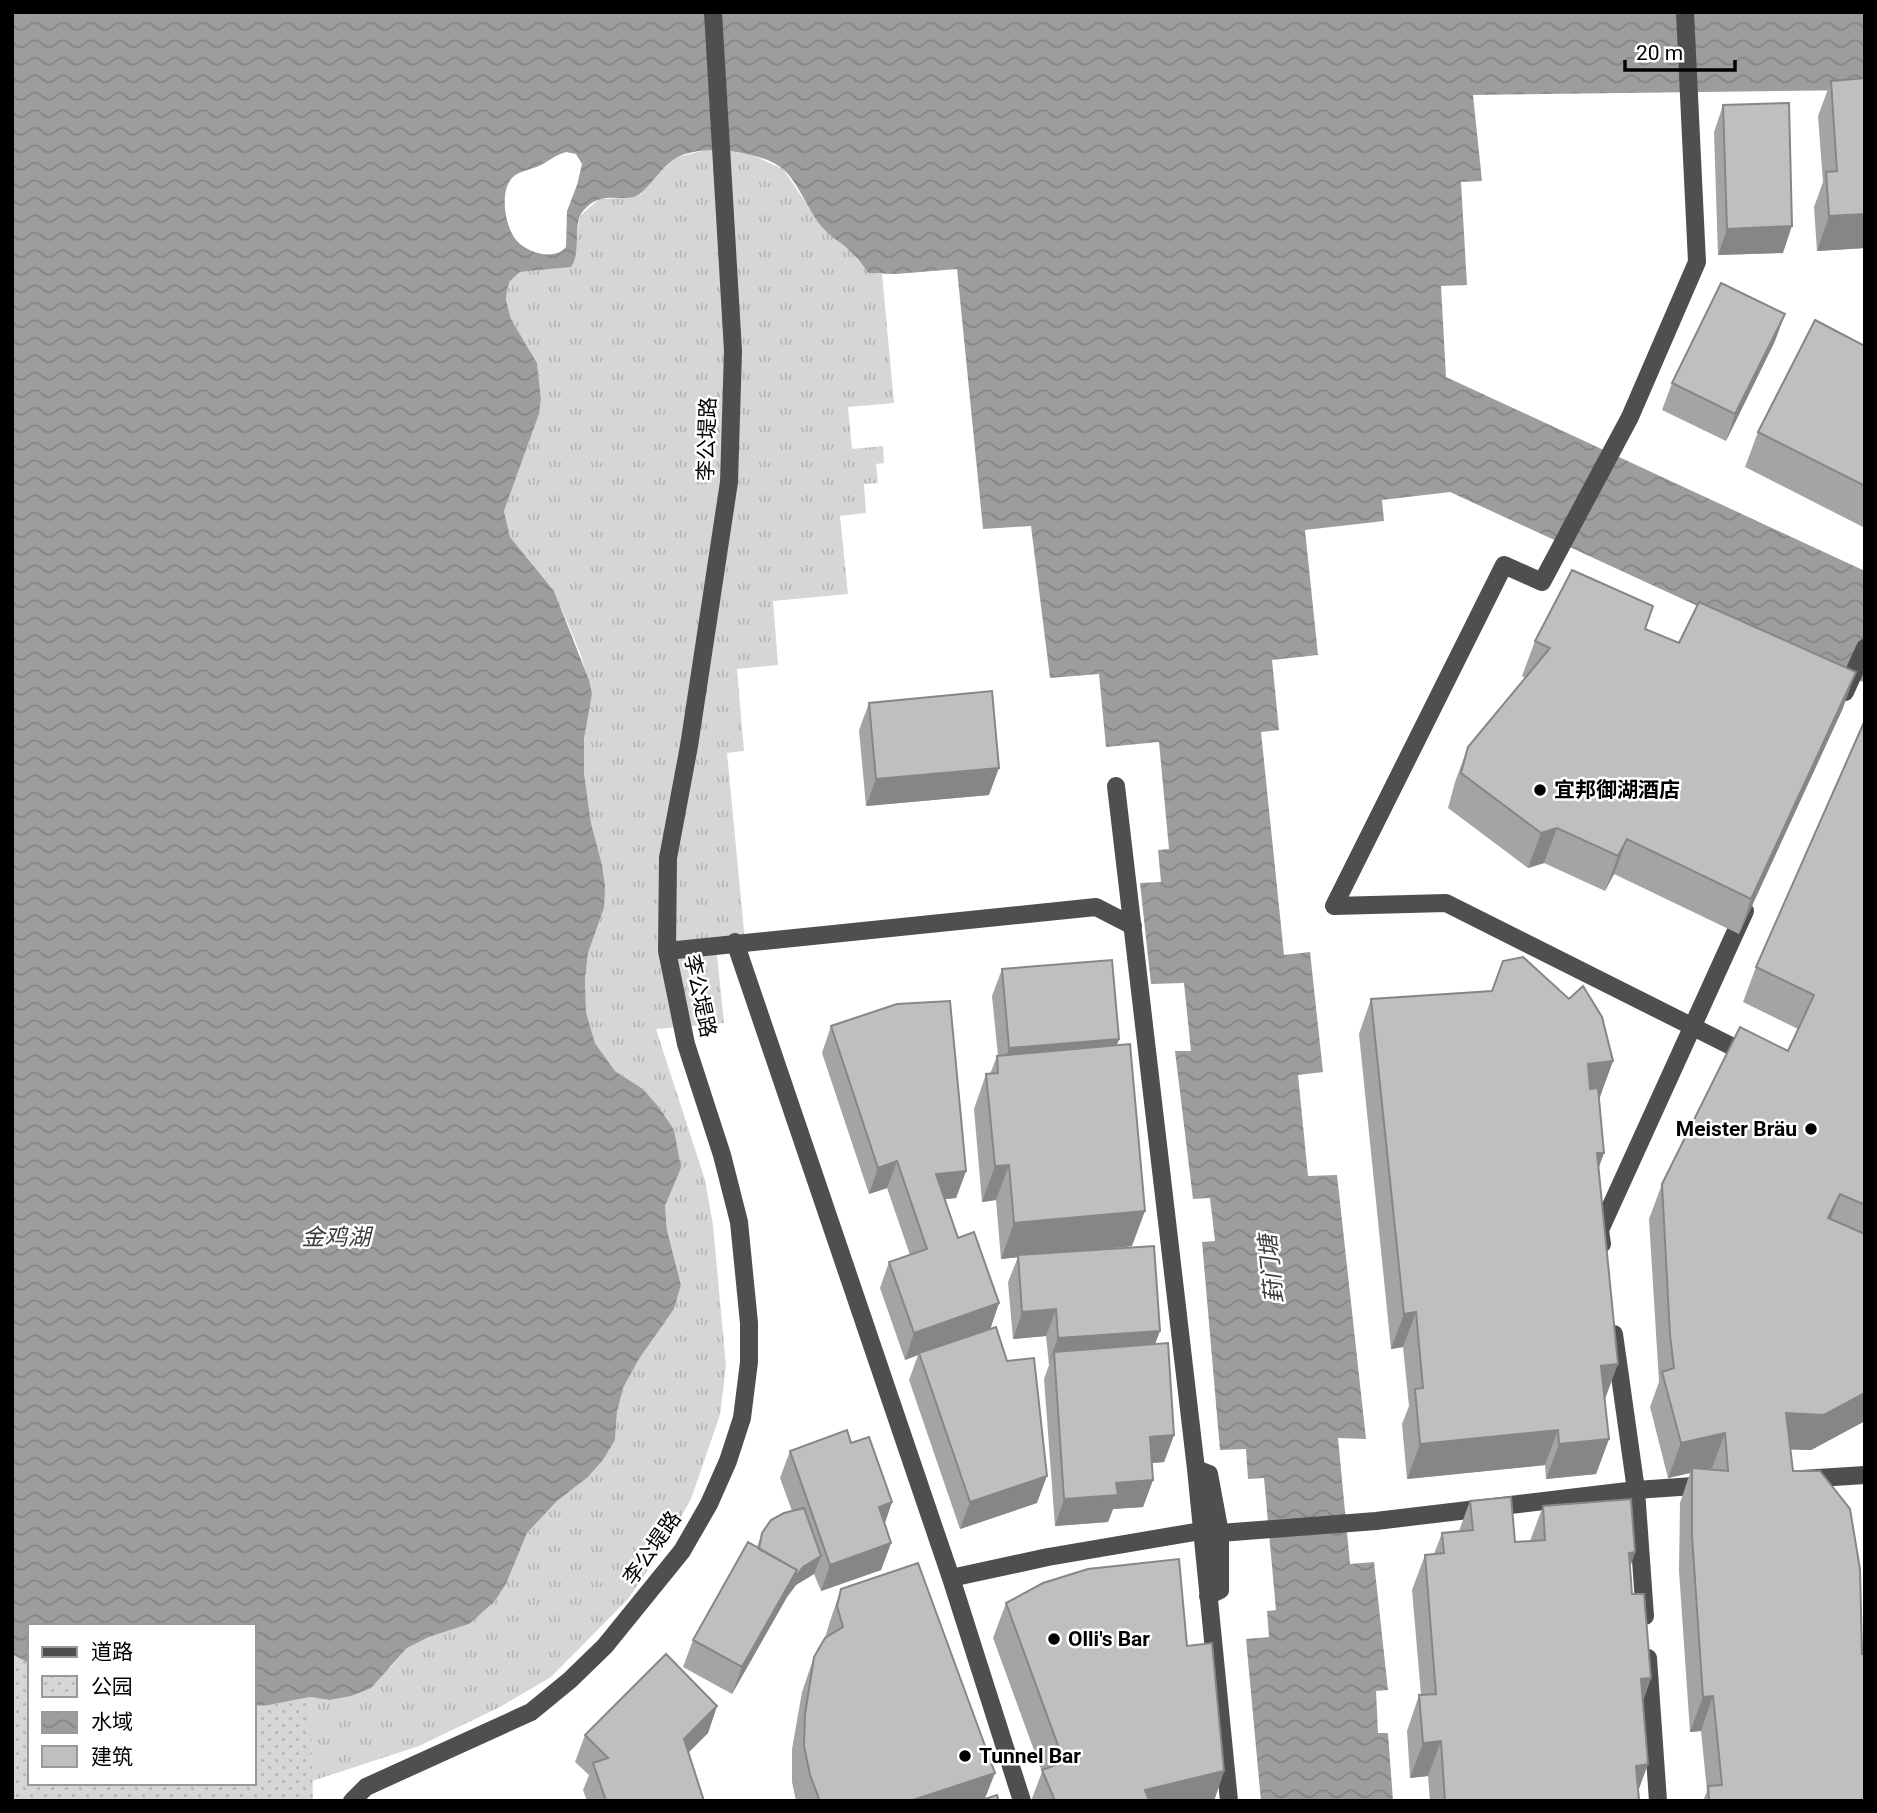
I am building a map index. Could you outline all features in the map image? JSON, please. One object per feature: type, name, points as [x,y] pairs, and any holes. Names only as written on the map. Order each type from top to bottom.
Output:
[{"type":"street","name":"李公堤路","points":[[352,1801],[366,1787],[531,1712],[605,1646],[682,1551],[709,1504],[728,1461],[742,1418],[749,1362],[750,1324],[746,1275],[732,1189],[686,1044],[667,951],[668,859],[689,746],[729,482],[733,351],[713,12]]},
{"type":"street","points":[[1685,12],[1697,262],[1630,417],[1542,582],[1504,565],[1334,906],[1446,903],[1766,1063]]},
{"type":"street","points":[[1843,697],[1865,649]]},
{"type":"street","points":[[1116,786],[1196,1469],[1229,1801]]},
{"type":"street","points":[[1604,1258],[1600,1230],[1755,890]]},
{"type":"street","points":[[667,951],[1096,907],[1133,926]]},
{"type":"street","points":[[735,942],[951,1578],[1022,1801]]},
{"type":"street","points":[[1611,1312],[1636,1490],[1658,1801]]},
{"type":"street","points":[[1196,1469],[1209,1474],[1220,1533],[1220,1590],[1208,1596]]},
{"type":"street","points":[[1784,1480],[1865,1475]]},
{"type":"street","points":[[1220,1533],[1376,1521],[1636,1490],[1730,1484]]},
{"type":"street","points":[[951,1578],[1048,1557],[1202,1531]]},
{"type":"green space","points":[[711,149],[750,154],[783,169],[823,228],[852,252],[868,273],[882,274],[894,403],[848,407],[852,449],[883,446],[884,463],[876,464],[878,483],[864,484],[866,513],[840,516],[848,594],[773,601],[778,665],[737,669],[744,751],[727,753],[745,941],[716,945],[724,1023],[656,1029],[705,1180],[713,1225],[726,1366],[720,1415],[691,1499],[665,1545],[628,1599],[551,1677],[500,1707],[419,1746],[312,1781],[310,1697],[329,1700],[391,1667],[407,1648],[429,1637],[469,1624],[506,1584],[527,1533],[556,1502],[588,1477],[615,1440],[617,1412],[623,1388],[639,1359],[674,1309],[681,1285],[667,1230],[665,1206],[681,1168],[658,1106],[643,1089],[615,1071],[595,1043],[586,1012],[588,953],[604,908],[602,865],[591,823],[584,773],[584,739],[592,694],[581,655],[554,591],[510,537],[504,511],[539,414],[541,399],[537,363],[511,319],[506,300],[510,281],[520,272],[571,267],[580,216],[599,199],[628,198],[641,194],[649,182],[677,157]]},
{"type":"green space","points":[[12,1654],[28,1663],[28,1785],[256,1785],[256,1706],[310,1697],[313,1801],[12,1801]]},
{"type":"water","name":"金鸡湖","points":[[12,12],[1865,12],[1865,90],[1473,95],[1482,181],[1461,182],[1467,285],[1441,286],[1446,377],[1865,571],[1865,683],[1450,492],[1382,500],[1384,521],[1305,530],[1318,655],[1272,660],[1279,730],[1261,732],[1284,955],[1310,952],[1323,1072],[1298,1075],[1308,1176],[1337,1175],[1366,1439],[1338,1438],[1350,1564],[1374,1562],[1388,1690],[1376,1691],[1378,1733],[1388,1733],[1393,1801],[1261,1801],[1246,1639],[1269,1637],[1267,1611],[1276,1610],[1264,1478],[1248,1479],[1246,1449],[1220,1450],[1202,1242],[1215,1241],[1210,1198],[1193,1199],[1175,1051],[1191,1051],[1184,983],[1151,984],[1140,883],[1161,882],[1158,850],[1169,849],[1159,742],[1106,747],[1099,674],[1050,678],[1031,526],[983,529],[957,269],[896,274],[868,273],[854,254],[822,227],[794,181],[783,169],[761,158],[731,151],[687,153],[671,162],[636,196],[607,198],[591,204],[580,216],[576,253],[571,267],[520,272],[510,281],[506,300],[511,319],[537,363],[541,399],[539,414],[504,511],[510,537],[554,591],[592,694],[584,739],[584,773],[591,823],[605,886],[604,908],[588,953],[586,1012],[595,1043],[615,1071],[643,1089],[674,1130],[681,1168],[665,1206],[667,1230],[681,1285],[674,1309],[639,1359],[623,1388],[617,1412],[615,1440],[588,1477],[556,1502],[527,1533],[506,1584],[494,1602],[469,1624],[429,1637],[407,1648],[371,1688],[351,1696],[329,1700],[310,1697],[256,1706],[256,1624],[28,1624],[28,1663],[12,1654]],"holes":[[[566,152],[576,154],[582,164],[567,211],[566,247],[555,254],[541,254],[522,245],[509,228],[505,210],[506,192],[512,178]]]},
{"type":"building","points":[[1865,78],[1865,214],[1829,216],[1826,172],[1837,171],[1831,81]]},
{"type":"building","points":[[1789,103],[1792,226],[1727,229],[1723,105]]},
{"type":"building","points":[[1721,283],[1785,314],[1735,414],[1672,383]]},
{"type":"building","points":[[1815,320],[1865,346],[1865,486],[1758,432]]},
{"type":"building","points":[[1572,570],[1653,606],[1645,629],[1679,643],[1699,602],[1856,672],[1751,899],[1627,839],[1618,856],[1557,828],[1541,833],[1461,773],[1468,747],[1550,648],[1535,641]]},
{"type":"building","points":[[992,691],[999,768],[876,779],[869,703]]},
{"type":"building","points":[[1865,720],[1865,1205],[1840,1194],[1828,1218],[1865,1234],[1865,1393],[1824,1415],[1786,1413],[1793,1471],[1820,1471],[1850,1509],[1860,1569],[1862,1654],[1865,1654],[1865,1801],[1709,1801],[1708,1786],[1722,1785],[1713,1696],[1703,1697],[1692,1536],[1692,1468],[1728,1471],[1725,1433],[1681,1443],[1662,1372],[1674,1368],[1662,1184],[1740,1027],[1788,1051],[1814,995],[1756,967]]},
{"type":"building","points":[[1523,957],[1569,999],[1583,986],[1602,1017],[1613,1061],[1588,1064],[1590,1089],[1598,1088],[1604,1153],[1597,1153],[1618,1364],[1601,1366],[1609,1439],[1559,1444],[1558,1430],[1420,1444],[1415,1389],[1423,1388],[1416,1312],[1404,1314],[1371,999],[1492,991],[1503,961]]},
{"type":"building","points":[[1112,960],[1119,1039],[1009,1048],[1002,969]]},
{"type":"building","points":[[950,1001],[966,1171],[936,1174],[958,1238],[974,1232],[999,1303],[914,1333],[889,1262],[927,1249],[897,1161],[878,1168],[831,1026],[897,1004]]},
{"type":"building","points":[[1130,1044],[1145,1211],[1014,1223],[1009,1165],[995,1166],[986,1074],[998,1073],[997,1056]]},
{"type":"building","points":[[1154,1246],[1160,1331],[1058,1338],[1056,1309],[1022,1312],[1018,1255]]},
{"type":"building","points":[[996,1327],[1007,1361],[1034,1358],[1047,1476],[970,1502],[919,1353]]},
{"type":"building","points":[[1168,1343],[1174,1435],[1150,1437],[1153,1480],[1116,1483],[1118,1495],[1064,1499],[1054,1352]]},
{"type":"building","points":[[847,1430],[851,1443],[869,1437],[892,1502],[879,1507],[891,1543],[830,1565],[790,1451]]},
{"type":"building","points":[[1511,1497],[1515,1542],[1545,1540],[1543,1506],[1631,1499],[1635,1552],[1629,1553],[1632,1594],[1644,1594],[1651,1678],[1641,1679],[1648,1764],[1636,1766],[1639,1800],[1445,1801],[1441,1741],[1423,1743],[1419,1695],[1436,1694],[1425,1555],[1444,1553],[1442,1533],[1473,1530],[1470,1501]]},
{"type":"building","points":[[804,1508],[821,1556],[803,1567],[794,1579],[797,1570],[759,1549],[762,1533],[771,1520],[784,1513]]},
{"type":"building","points":[[748,1542],[797,1570],[742,1667],[693,1640]]},
{"type":"building","points":[[1179,1559],[1187,1646],[1212,1643],[1224,1771],[1145,1790],[1149,1801],[1055,1801],[1042,1770],[1064,1762],[1006,1603],[1043,1583],[1088,1569]]},
{"type":"building","points":[[918,1563],[995,1773],[910,1801],[820,1801],[810,1775],[804,1746],[805,1714],[814,1657],[825,1638],[843,1627],[837,1606],[841,1589]]},
{"type":"building","points":[[666,1654],[717,1706],[684,1739],[704,1801],[606,1801],[593,1763],[608,1758],[585,1735]]},
{"type":"building","points":[[997,1795],[999,1801],[979,1801]]},
{"type":"place","name":"宜邦御湖酒店","points":[[1540,790]]},
{"type":"place","name":"Meister Bräu","points":[[1811,1129]]},
{"type":"place","name":"Olli's Bar","points":[[1054,1639]]},
{"type":"place","name":"Tunnel Bar","points":[[965,1756]]},
{"type":"water label","name":"葑门塘","points":[[1271,1269]]}]
